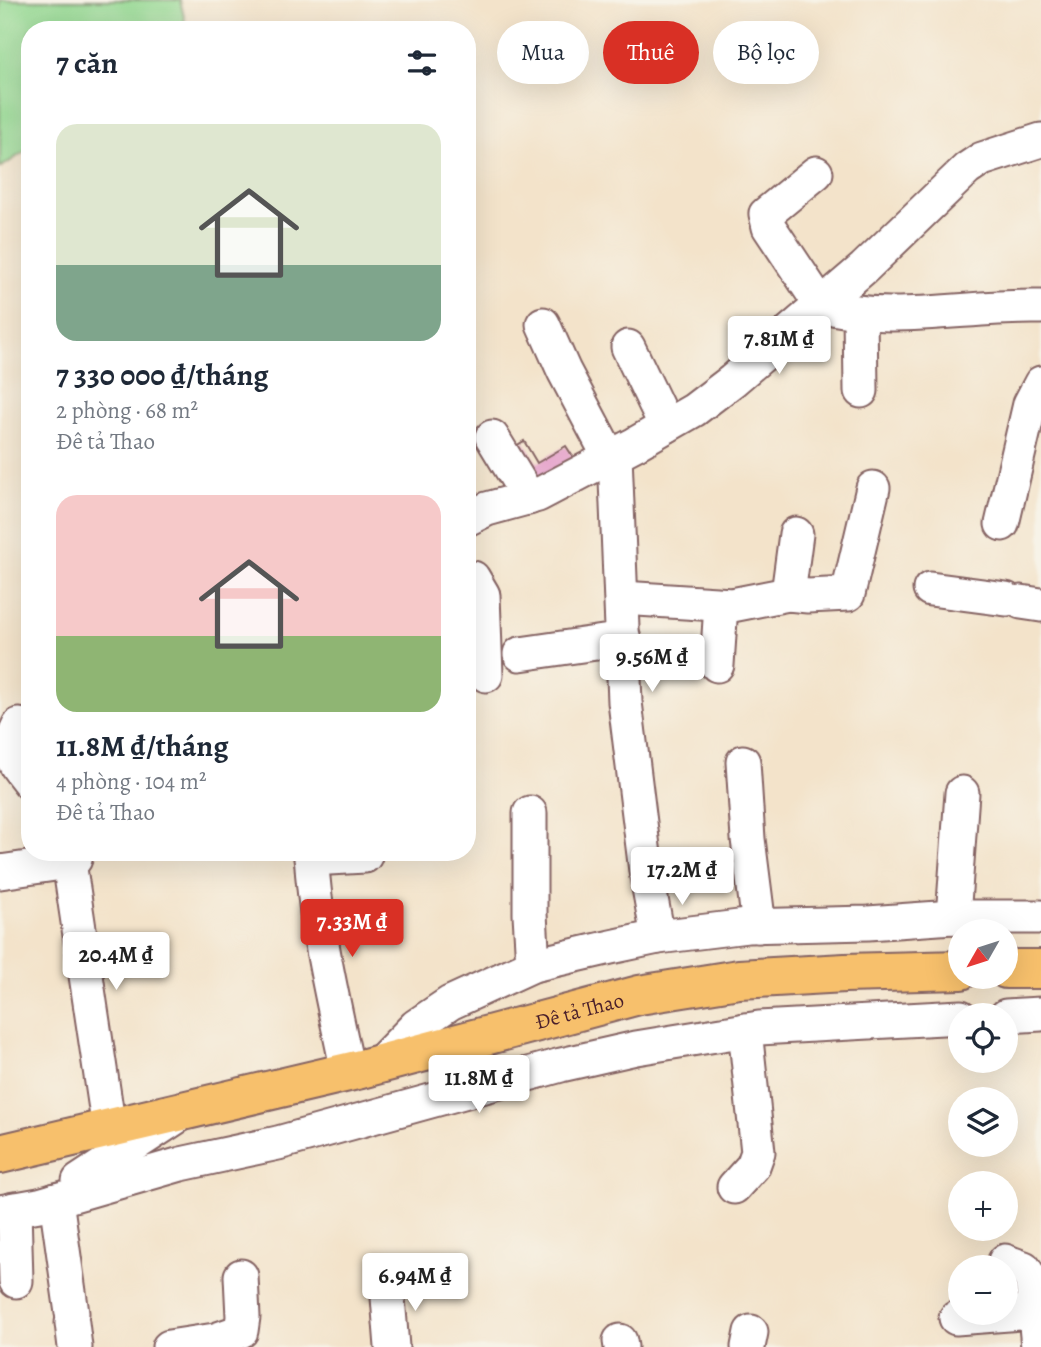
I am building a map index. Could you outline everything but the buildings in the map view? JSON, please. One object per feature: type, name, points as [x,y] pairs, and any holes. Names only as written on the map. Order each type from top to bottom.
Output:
[{"type":"main road","name":"Đê tả Thao","points":[[0,1154],[364,1068],[639,995],[739,979],[948,970]]},
{"type":"street","points":[[476,514],[529,498],[565,482],[694,410],[821,305],[967,169],[982,159],[1041,140]]},
{"type":"street","points":[[816,173],[766,214],[769,227],[821,305],[860,313],[1041,307]]},
{"type":"street","points":[[860,313],[861,391]]},
{"type":"street","points":[[543,324],[570,383],[613,456],[625,702],[646,871],[658,937]]},
{"type":"street","points":[[628,346],[666,426]]},
{"type":"street","points":[[1002,524],[1030,404],[1041,383]]},
{"type":"street","points":[[492,437],[529,498]]},
{"type":"street","points":[[622,598],[722,605],[788,594],[848,594],[873,488]]},
{"type":"street","points":[[788,594],[796,534]]},
{"type":"street","points":[[476,583],[483,595],[486,675]]},
{"type":"street","points":[[930,589],[1023,602]]},
{"type":"street","points":[[717,665],[722,605]]},
{"type":"street","points":[[520,654],[624,639]]},
{"type":"street","points":[[19,725],[10,744],[10,753],[21,771]]},
{"type":"street","points":[[743,762],[748,839],[759,926]]},
{"type":"street","points":[[953,917],[962,793]]},
{"type":"street","points":[[530,813],[530,914],[534,965]]},
{"type":"street","points":[[3,865],[38,861]]},
{"type":"street","points":[[74,861],[109,1129]]},
{"type":"street","points":[[312,861],[323,952],[364,1068],[416,1026],[450,1003],[534,965],[658,937],[759,926],[953,917],[1041,917]]},
{"type":"street","points":[[1022,964],[1041,924]]},
{"type":"street","points":[[910,971],[948,955]]},
{"type":"street","points":[[1018,1015],[1041,1014]]},
{"type":"street","points":[[26,1204],[169,1167],[278,1143],[561,1065],[684,1039],[745,1030],[948,1018]]},
{"type":"street","points":[[734,1187],[753,1166],[758,1152],[745,1030]]},
{"type":"street","points":[[26,1204],[186,1111]]},
{"type":"street","points":[[16,1281],[26,1204]]},
{"type":"street","points":[[26,1204],[73,1328]]},
{"type":"street","points":[[1018,1266],[1024,1268],[1032,1281],[1038,1347]]},
{"type":"street","points":[[169,1347],[215,1340],[241,1331],[241,1276]]},
{"type":"street","points":[[387,1285],[392,1347]]},
{"type":"street","points":[[1018,1313],[1034,1312]]},
{"type":"green space","points":[[0,0],[180,0],[185,21],[21,21],[21,154],[0,168]]}]
